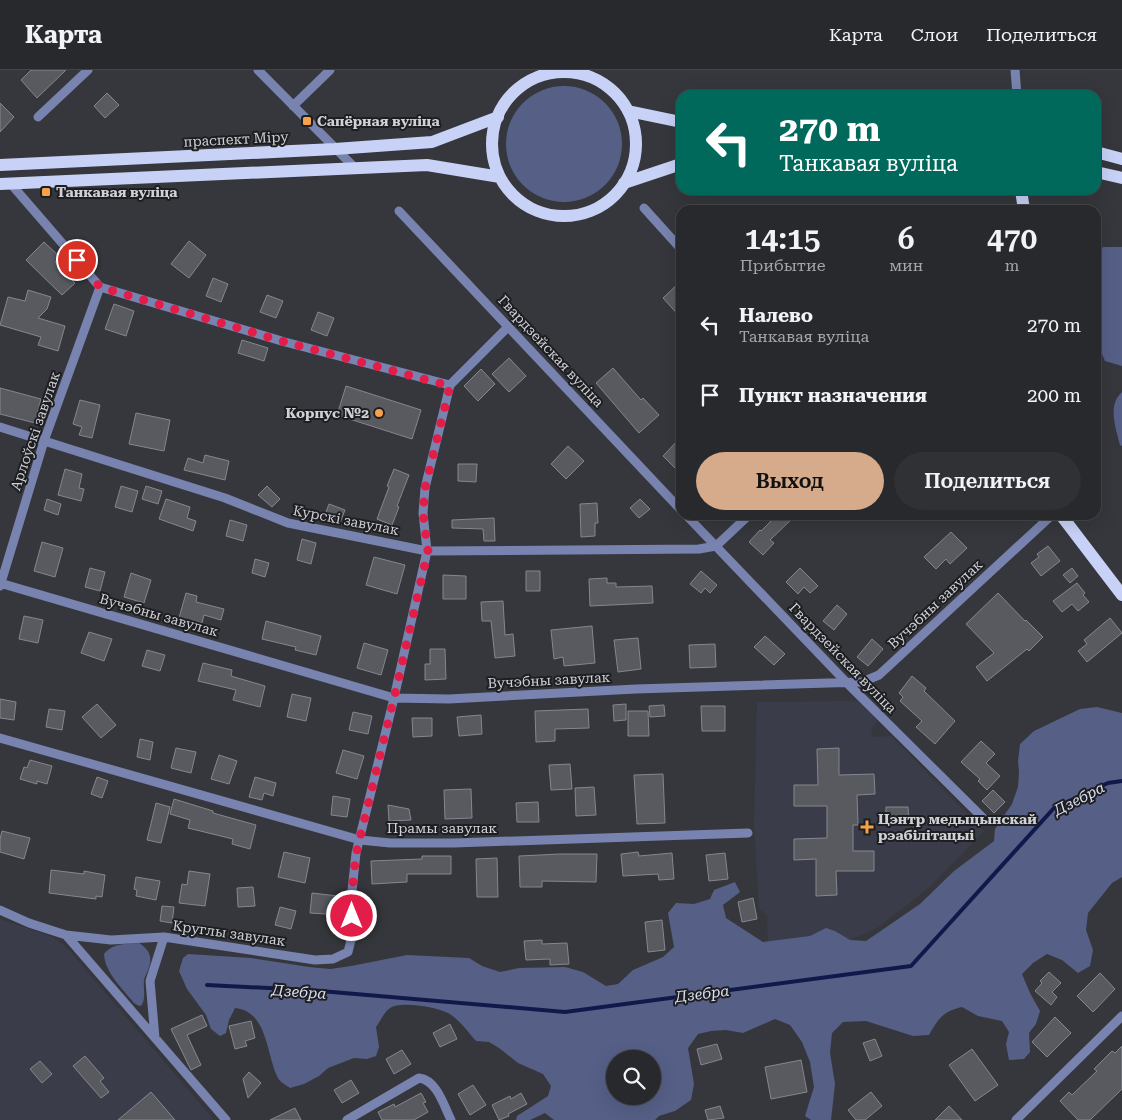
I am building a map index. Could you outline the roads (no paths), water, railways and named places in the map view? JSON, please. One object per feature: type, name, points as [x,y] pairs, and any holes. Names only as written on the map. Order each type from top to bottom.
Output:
[{"type":"main road","points":[[520,88],[536,78],[554,73],[579,74],[602,84],[612,92],[628,111],[635,135],[636,148],[632,166],[624,183],[608,201],[597,208],[573,216],[548,214],[525,205],[507,188],[500,178],[495,166],[492,148],[494,129],[503,106],[520,88],[530,70]]},
{"type":"main road","points":[[598,70],[602,84]]},
{"type":"main road","points":[[628,111],[676,121]]},
{"type":"main road","name":"праспект Міру","points":[[0,165],[335,149],[432,142],[498,117]]},
{"type":"main road","points":[[1101,153],[1122,159]]},
{"type":"main road","points":[[6,184],[427,165],[500,178]]},
{"type":"main road","points":[[624,183],[676,166]]},
{"type":"main road","points":[[1101,173],[1122,178]]},
{"type":"main road","points":[[1065,520],[1122,595]]},
{"type":"street","points":[[38,117],[88,70]]},
{"type":"street","points":[[258,70],[354,167]]},
{"type":"street","points":[[293,106],[330,70]]},
{"type":"street","points":[[1015,70],[1017,90]]},
{"type":"street","points":[[6,184],[100,287],[285,342],[450,386]]},
{"type":"street","points":[[644,208],[676,243]]},
{"type":"street","name":"Гвардзейская вуліца","points":[[400,211],[676,505]]},
{"type":"street","name":"Арлоўскі завулак","points":[[0,584],[44,440],[100,287]]},
{"type":"street","points":[[360,840],[428,551],[423,513],[425,488],[450,386],[509,326]]},
{"type":"street","name":"Курскі завулак","points":[[0,427],[224,498],[288,523],[428,551],[682,549],[716,546]]},
{"type":"street","name":"Гвардзейская вуліца","points":[[691,520],[846,682],[983,818]]},
{"type":"street","points":[[716,546],[744,520]]},
{"type":"street","name":"Вучэбны завулак","points":[[0,584],[394,698],[449,699],[636,689],[862,682],[878,675],[1047,520]]},
{"type":"street","name":"Прамы завулак","points":[[0,738],[360,840],[390,843],[454,843],[748,833]]},
{"type":"street","name":"Круглы завулак","points":[[155,1038],[150,981],[164,937],[315,960],[333,959],[348,952],[353,932],[351,900],[356,854],[360,840]]},
{"type":"street","points":[[0,910],[29,923],[66,935],[111,940],[164,937]]},
{"type":"street","points":[[66,935],[226,1120]]},
{"type":"street","points":[[1016,1120],[1122,1016]]},
{"type":"street","points":[[346,1120],[419,1078],[426,1079],[436,1089],[451,1120]]},
{"type":"waterway","name":"Дзебра","points":[[207,985],[309,990],[565,1012],[911,966],[1054,808],[1108,783],[1122,781]]},
{"type":"place","name":"Сапёрная вуліца","points":[[307,121]]},
{"type":"place","name":"Танкавая вуліца","points":[[46,192]]},
{"type":"place","name":"Корпус №2","points":[[379,413]]},
{"type":"place","name":"Цэнтр медыцынскай рэабілітацыі","points":[[867,827]]}]
